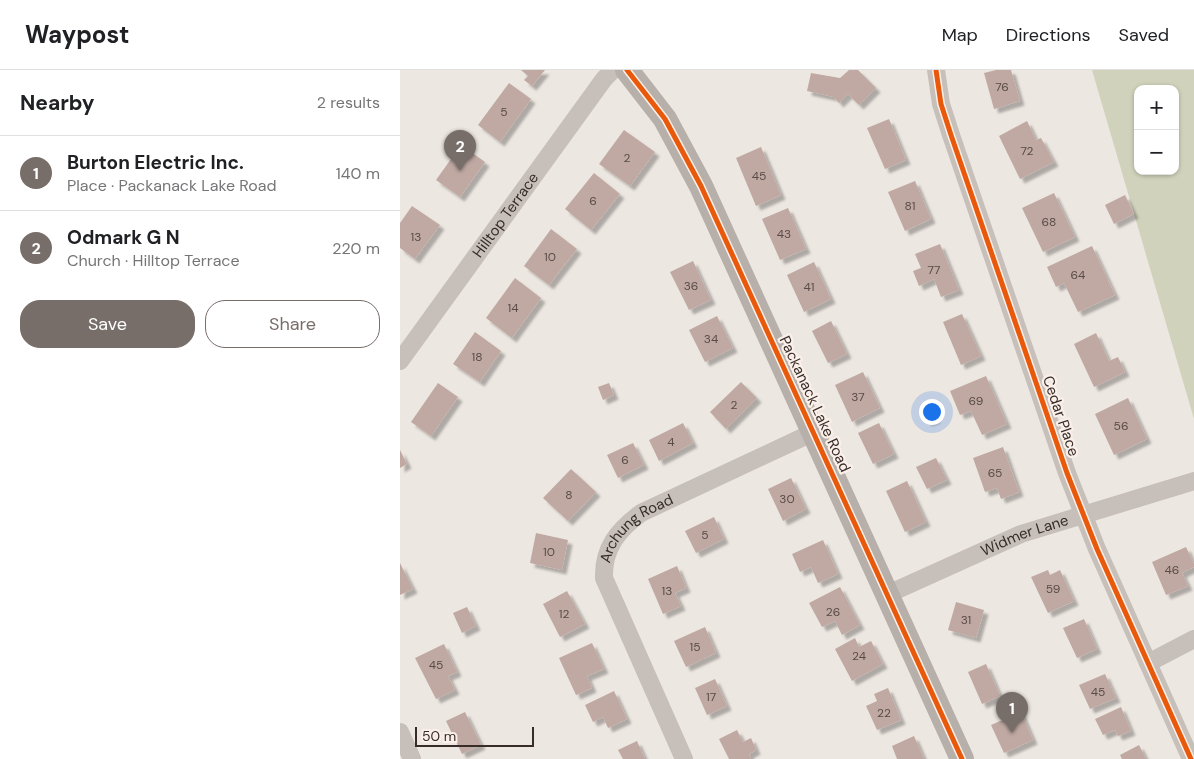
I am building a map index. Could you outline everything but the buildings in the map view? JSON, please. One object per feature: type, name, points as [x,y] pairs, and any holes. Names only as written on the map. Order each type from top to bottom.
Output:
[{"type":"street","name":"Hilltop Terrace","points":[[400,361],[604,79],[613,70]]},
{"type":"street","name":"Packanack Lake Road","points":[[627,70],[666,120],[679,144],[814,432],[962,759]]},
{"type":"street","name":"Cedar Place","points":[[936,70],[941,104],[951,135],[1083,514],[1191,759]]},
{"type":"street","name":"Archung Road","points":[[684,759],[604,578],[604,564],[608,549],[615,536],[641,514],[814,432]]},
{"type":"street","name":"Widmer Lane","points":[[888,594],[1021,534],[1194,480]]},
{"type":"street","points":[[1148,663],[1194,639]]},
{"type":"street","points":[[400,732],[412,759]]},
{"type":"green space","points":[[1092,70],[1194,70],[1194,419]]},
{"type":"cycle path","points":[[627,70],[665,119],[701,186],[962,759]]},
{"type":"cycle path","points":[[936,70],[941,104],[951,135],[1067,473],[1097,549],[1191,759]]},
{"type":"place","name":"Odmark G N","points":[[460,171]]},
{"type":"place","name":"Burton Electric Inc.","points":[[1012,733]]}]
